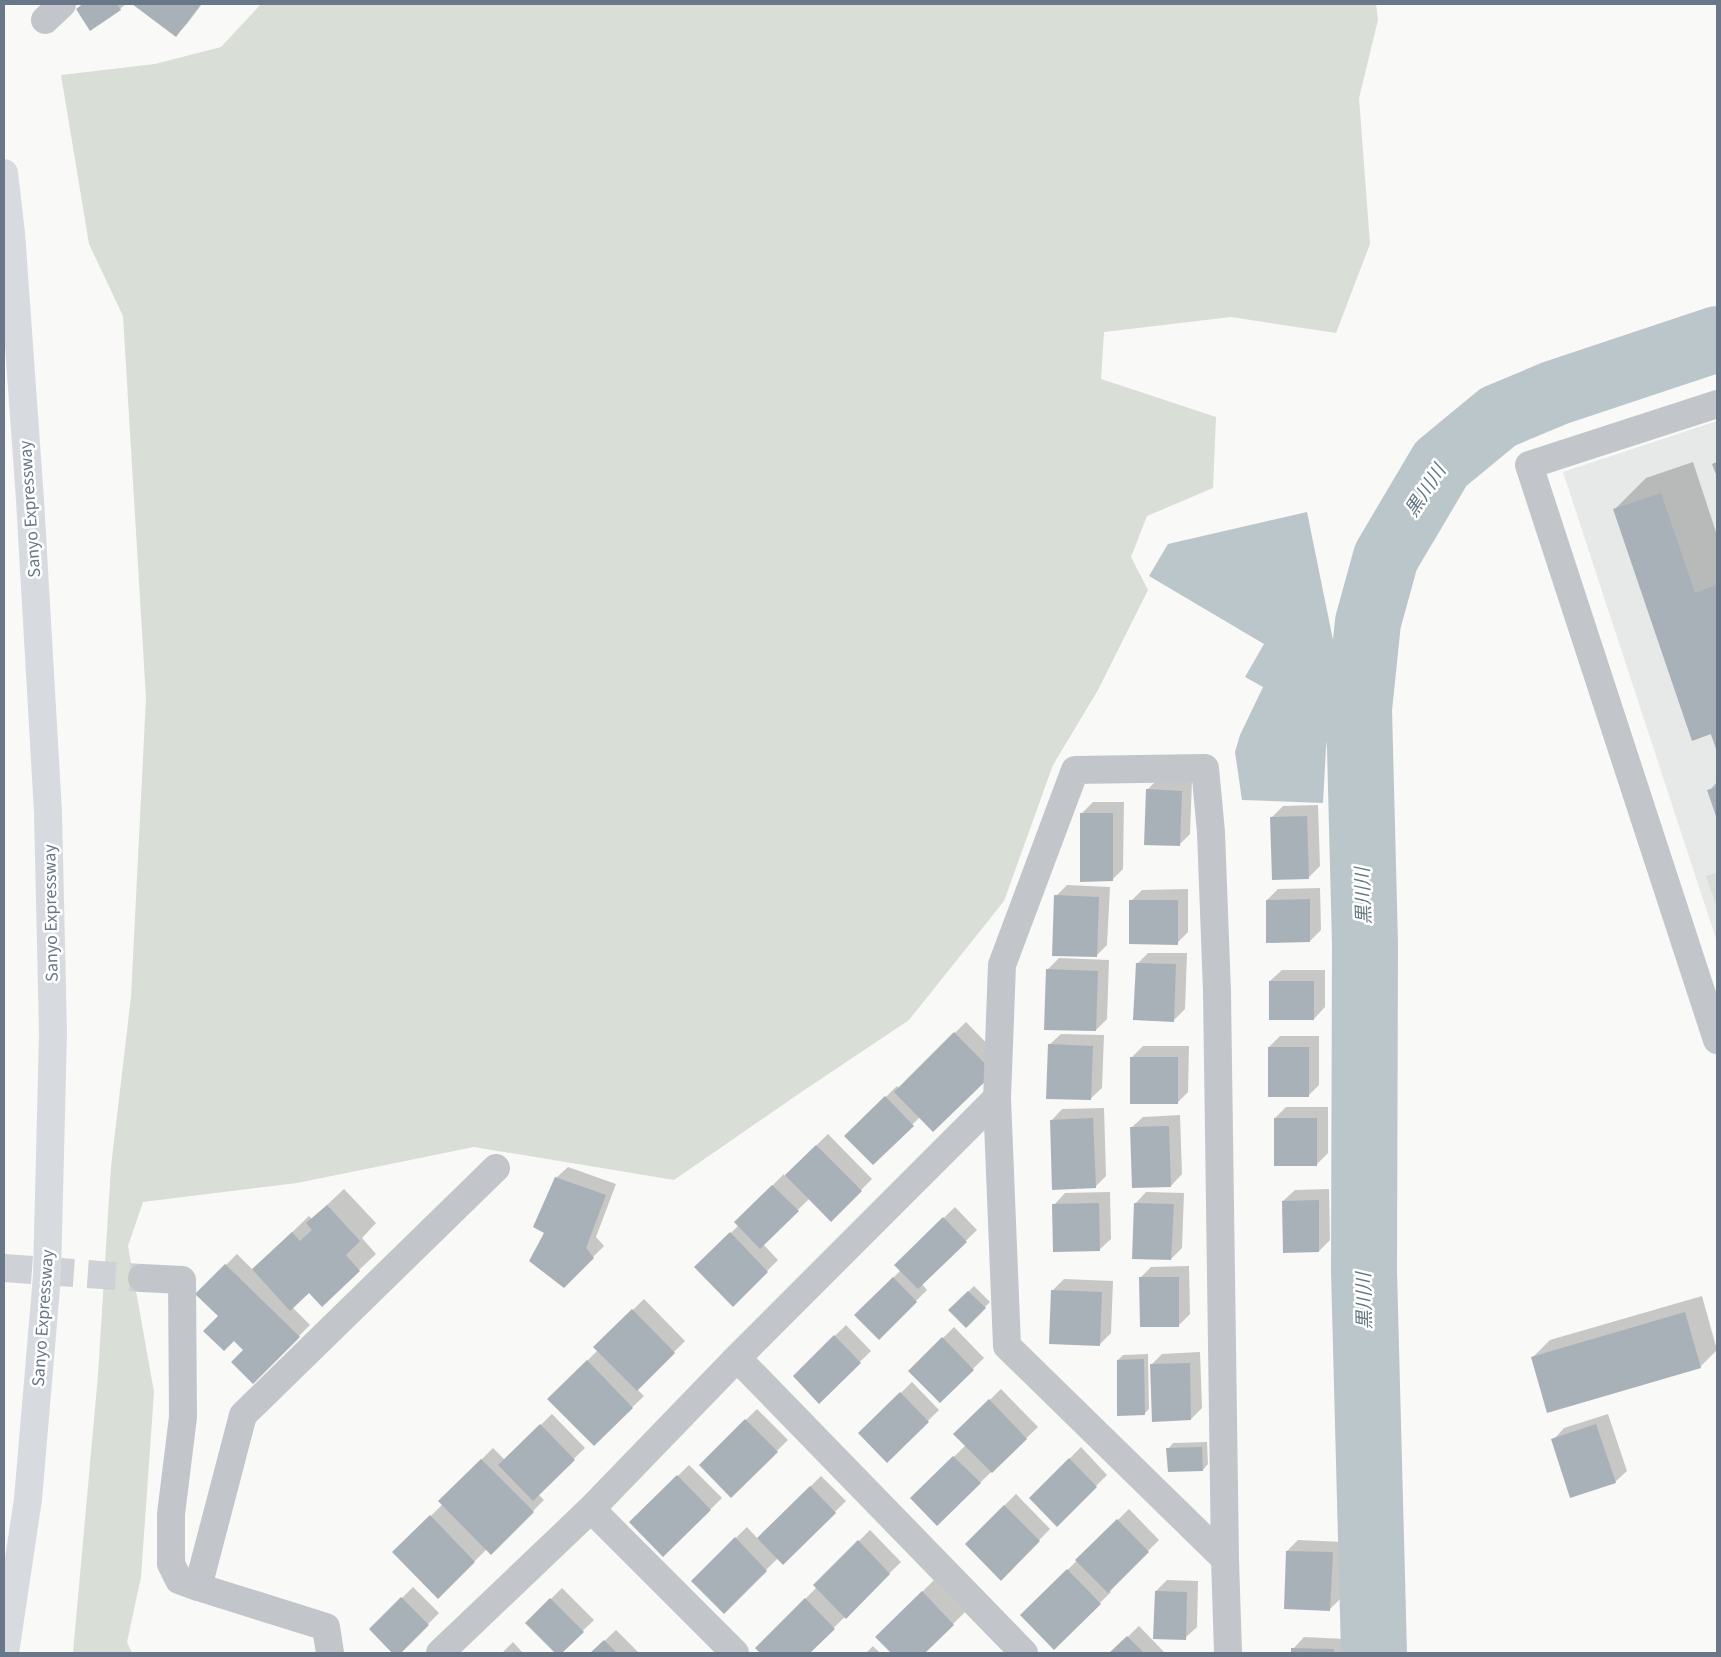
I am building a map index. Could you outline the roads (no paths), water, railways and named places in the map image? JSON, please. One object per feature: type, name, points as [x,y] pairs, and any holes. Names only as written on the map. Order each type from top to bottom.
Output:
[{"type":"highway","name":"Sanyo Expressway","points":[[4,173],[11,233],[30,500],[48,812],[53,1033],[47,1286],[28,1499],[4,1653]]},
{"type":"street","points":[[1717,404],[1529,465],[1717,1040]]},
{"type":"street","points":[[1225,1559],[1007,1346],[997,1098],[1002,965],[1075,770],[1205,768],[1211,832],[1217,992],[1228,1653]]},
{"type":"street","points":[[440,1653],[591,1509],[737,1358],[997,1098]]},
{"type":"street","points":[[198,1587],[243,1415],[496,1168]]},
{"type":"street","points":[[142,1278],[182,1280],[183,1416],[171,1514],[171,1564],[179,1580],[326,1627],[330,1653]]},
{"type":"street","points":[[737,1358],[1024,1653]]},
{"type":"street","points":[[591,1509],[735,1653]]},
{"type":"waterway","name":"黒川川","points":[[1374,1653],[1364,1271],[1365,944],[1359,709],[1368,622],[1386,557],[1441,464],[1498,417],[1555,393],[1717,339]]},
{"type":"tunnel","points":[[4,1268],[142,1278]]}]
